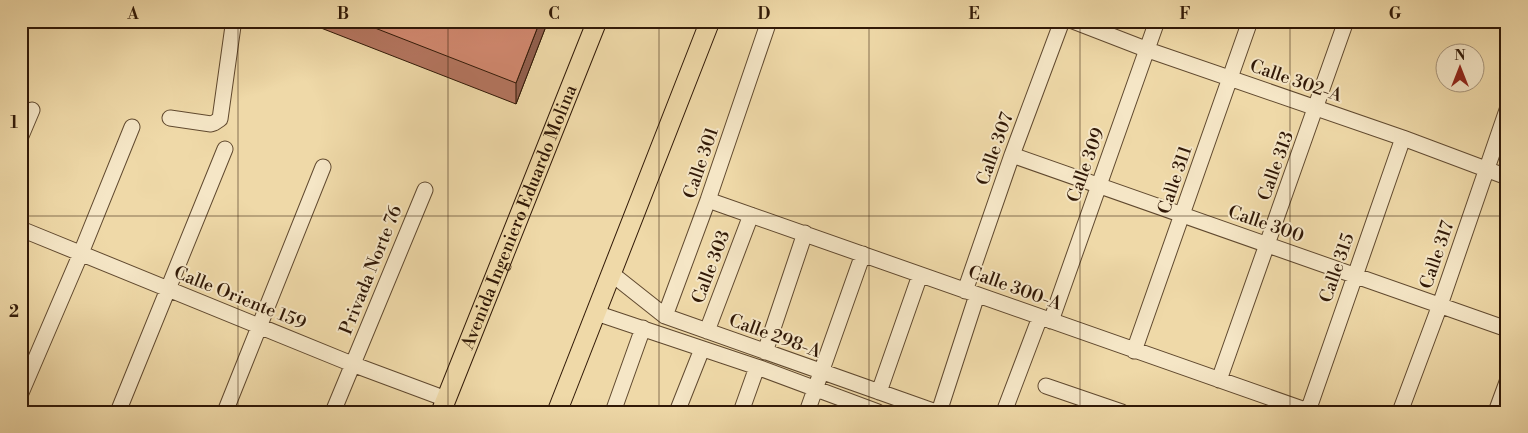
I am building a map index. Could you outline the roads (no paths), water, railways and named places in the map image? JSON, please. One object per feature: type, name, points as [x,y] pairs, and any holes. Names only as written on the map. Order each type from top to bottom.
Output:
[{"type":"main road","points":[[557,412],[710,21]]},
{"type":"main road","name":"Avenida Ingeniero Eduardo Molina","points":[[444,405],[595,22]]},
{"type":"street","points":[[170,118],[211,124],[220,119],[233,26],[232,21]]},
{"type":"street","name":"Calle 301","points":[[665,316],[708,200],[768,21]]},
{"type":"street","name":"Calle 307","points":[[938,412],[1012,155],[1062,21]]},
{"type":"street","name":"Calle 302-A","points":[[1072,21],[1230,79],[1403,138],[1507,178]]},
{"type":"street","name":"Calle 309","points":[[1004,412],[1045,319],[1098,186],[1157,21]]},
{"type":"street","name":"Calle 311","points":[[1134,351],[1250,21]]},
{"type":"street","name":"Calle 313","points":[[1220,380],[1346,21]]},
{"type":"street","points":[[21,136],[32,110]]},
{"type":"street","name":"Calle 317","points":[[1400,412],[1440,305],[1507,110]]},
{"type":"street","points":[[21,393],[132,127]]},
{"type":"street","name":"Calle 315","points":[[1309,411],[1403,138]]},
{"type":"street","points":[[118,412],[225,149]]},
{"type":"street","name":"Calle 300","points":[[1012,155],[1507,329]]},
{"type":"street","points":[[225,412],[323,167]]},
{"type":"street","name":"Privada Norte 76","points":[[333,412],[424,190]]},
{"type":"street","name":"Calle 300-A","points":[[708,200],[1309,411]]},
{"type":"street","name":"Calle 303","points":[[707,332],[751,215]]},
{"type":"street","name":"Calle Oriente 159","points":[[21,229],[352,364],[444,405]]},
{"type":"street","points":[[765,352],[806,233]]},
{"type":"street","points":[[807,412],[863,254]]},
{"type":"street","name":"Calle 298-A","points":[[612,274],[665,316],[938,412]]},
{"type":"street","points":[[879,392],[920,274]]},
{"type":"street","name":"Calle 298-A","points":[[596,313],[757,367],[875,411]]},
{"type":"street","points":[[613,412],[643,328]]},
{"type":"street","points":[[677,412],[702,349]]},
{"type":"street","points":[[741,412],[757,367]]},
{"type":"street","points":[[1496,412],[1507,382]]},
{"type":"street","points":[[1046,386],[1122,412]]}]
